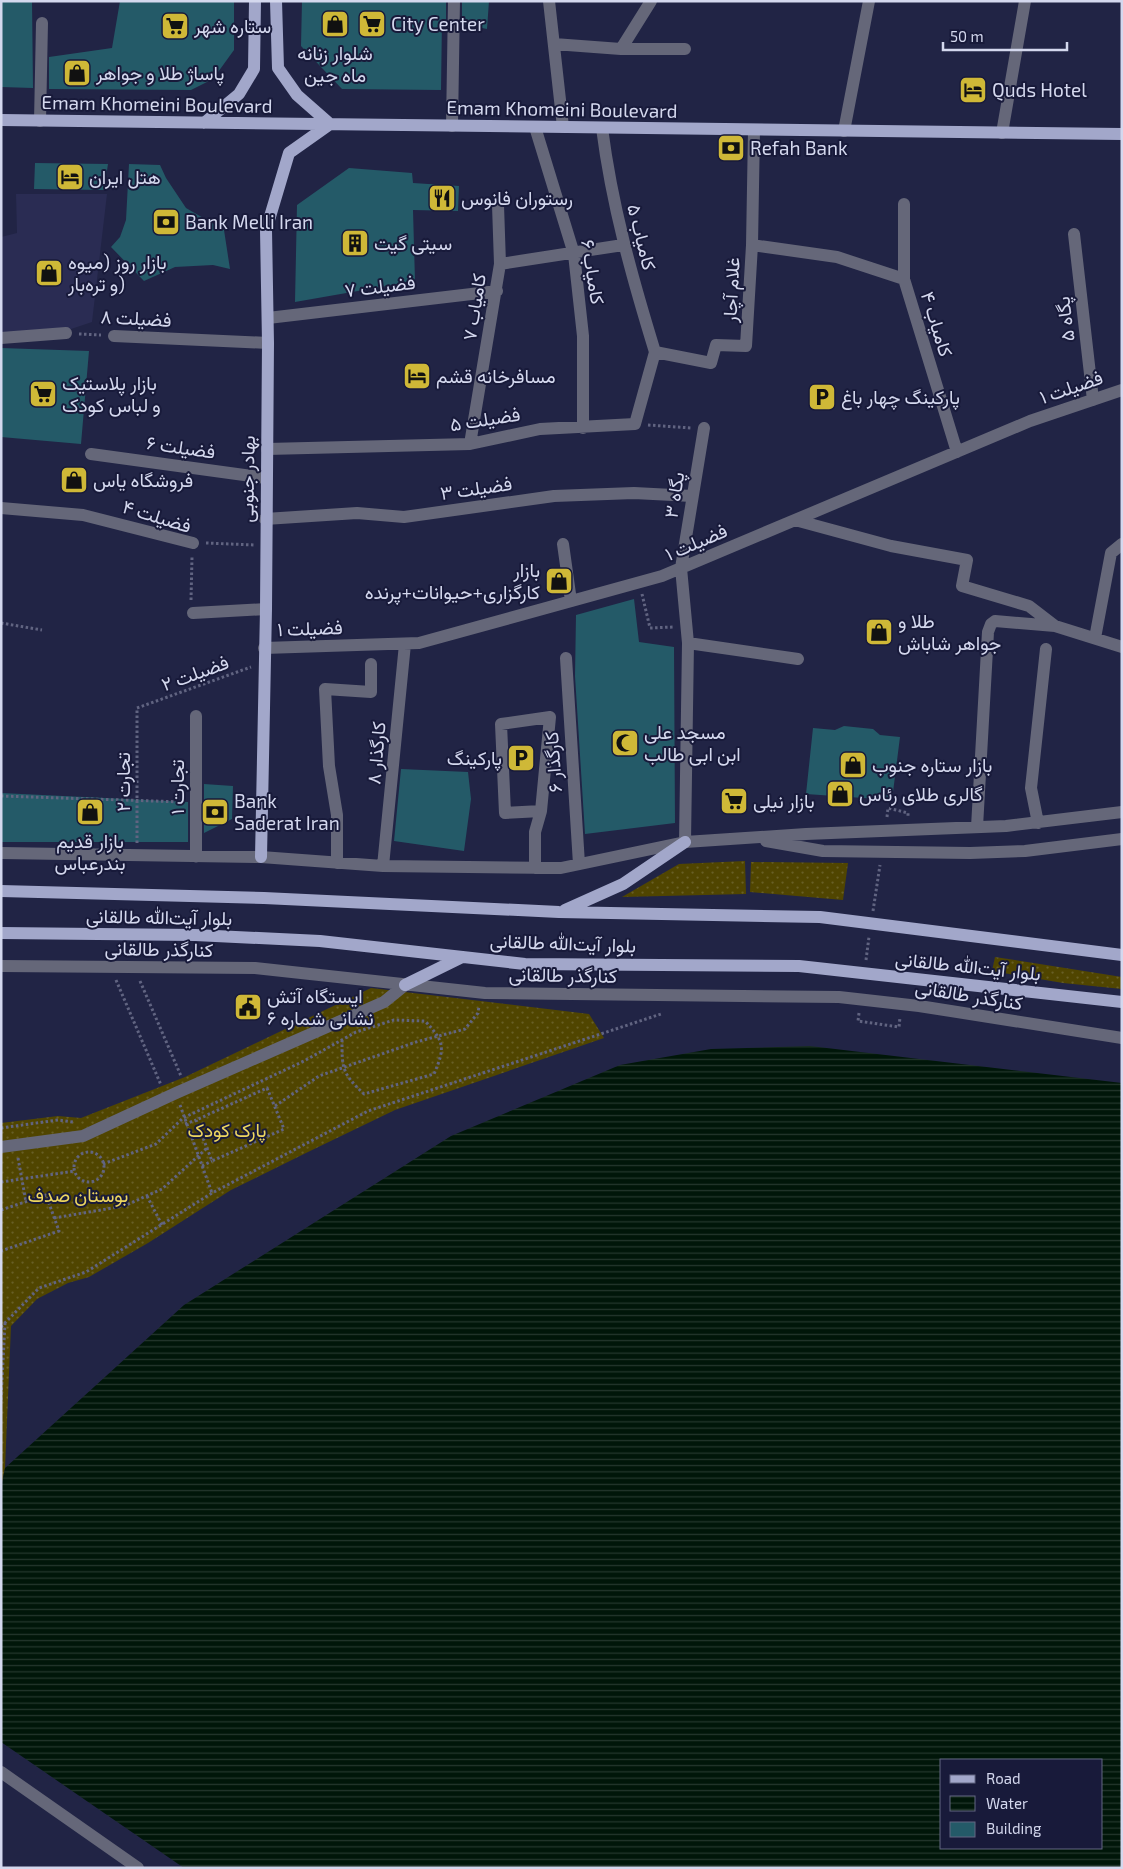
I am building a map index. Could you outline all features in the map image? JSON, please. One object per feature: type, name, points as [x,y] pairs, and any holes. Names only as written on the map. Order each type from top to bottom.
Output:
[{"type":"main road","points":[[204,123],[239,94],[254,69],[255,1]]},
{"type":"main road","points":[[276,1],[278,68],[297,95],[330,124]]},
{"type":"main road","name":"Emam Khomeini Boulevard","points":[[1,120],[1122,134]]},
{"type":"main road","name":"بهادر جنوبی","points":[[261,857],[263,663],[266,609],[268,318],[266,230],[290,153],[330,124]]},
{"type":"main road","points":[[559,912],[623,884],[685,842]]},
{"type":"main road","name":"بلوار آیت‌الله طالقانی","points":[[1,891],[264,898],[559,912],[820,917],[1122,955]]},
{"type":"main road","name":"بلوار آیت‌الله طالقانی","points":[[1,934],[195,935],[320,941],[542,964],[799,966],[1122,1002]]},
{"type":"main road","points":[[405,986],[462,957]]},
{"type":"street","points":[[452,126],[454,1]]},
{"type":"street","points":[[549,1],[563,127]]},
{"type":"street","points":[[621,49],[651,1]]},
{"type":"street","points":[[844,131],[869,1]]},
{"type":"street","points":[[1002,133],[1025,1]]},
{"type":"street","points":[[40,121],[42,23]]},
{"type":"street","points":[[554,44],[621,49],[685,49]]},
{"type":"street","name":"کامیاب ۶","points":[[535,127],[574,254],[583,336],[583,428]]},
{"type":"street","name":"کامیاب ۵","points":[[602,128],[606,163],[622,244],[655,352]]},
{"type":"street","name":"غلام آچار","points":[[655,352],[711,363],[716,345],[746,346],[752,245],[754,130]]},
{"type":"street","name":"کامیاب ۴","points":[[904,204],[904,280],[957,452]]},
{"type":"street","name":"کامیاب ۷","points":[[470,444],[497,290],[500,264],[498,205]]},
{"type":"street","name":"پگاه ۵","points":[[1074,234],[1093,400]]},
{"type":"street","points":[[500,264],[574,254],[622,244]]},
{"type":"street","points":[[752,245],[837,257],[904,280]]},
{"type":"street","name":"فضیلت ۷","points":[[268,318],[497,290]]},
{"type":"street","points":[[1,338],[66,333]]},
{"type":"street","name":"فضیلت ۸","points":[[114,336],[268,343]]},
{"type":"street","points":[[635,424],[655,352]]},
{"type":"street","name":"فضیلت ۱","points":[[264,648],[419,644],[640,582],[681,568],[1030,421],[1122,390]]},
{"type":"street","name":"فضیلت ۵","points":[[266,449],[470,444],[540,429],[635,424]]},
{"type":"street","name":"پگاه ۳","points":[[685,842],[688,643],[685,627],[681,568],[704,428]]},
{"type":"street","name":"فضیلت ۶","points":[[91,454],[266,478]]},
{"type":"street","name":"فضیلت ۳","points":[[266,519],[357,513],[404,517],[554,496],[634,493],[692,496]]},
{"type":"street","name":"فضیلت ۴","points":[[1,508],[83,515],[193,543]]},
{"type":"street","points":[[794,520],[890,546],[967,560],[962,586],[1029,606],[1055,626]]},
{"type":"street","points":[[563,544],[571,602]]},
{"type":"street","points":[[1095,638],[1111,553],[1122,544]]},
{"type":"street","points":[[193,613],[266,609]]},
{"type":"street","points":[[977,827],[988,632],[991,624],[995,621],[1055,626],[1122,647]]},
{"type":"street","points":[[688,643],[798,658]]},
{"type":"street","name":"کارگذار ۸","points":[[383,866],[405,644]]},
{"type":"street","points":[[1038,823],[1030,788],[1046,649]]},
{"type":"street","name":"کارگذار ۶","points":[[566,658],[579,864]]},
{"type":"street","points":[[337,863],[337,815],[330,766],[326,689],[371,692],[371,664]]},
{"type":"street","name":"تجارت ۱","points":[[196,716],[196,857]]},
{"type":"street","points":[[535,868],[535,832],[541,811],[550,717],[501,724],[505,813],[541,811]]},
{"type":"street","points":[[1,853],[261,857],[383,866],[561,868],[685,842],[1038,823],[1122,812]]},
{"type":"street","points":[[746,838],[823,851],[970,853],[1025,850],[1122,839]]},
{"type":"street","name":"کنارگذر طالقانی","points":[[1,966],[256,968],[405,986],[482,993],[840,997],[919,1006],[1122,1038]]},
{"type":"street","points":[[1,1147],[83,1136],[384,1002],[405,986]]},
{"type":"street","points":[[1,1772],[138,1868]]},
{"type":"path","name":"فضیلت ۸","points":[[66,333],[114,336]]},
{"type":"path","points":[[635,424],[704,428]]},
{"type":"path","points":[[193,543],[266,545]]},
{"type":"path","name":"فضیلت ۴","points":[[193,543],[190,595],[193,613]]},
{"type":"path","points":[[640,582],[650,628],[685,627]]},
{"type":"path","points":[[1,623],[42,630]]},
{"type":"path","name":"فضیلت ۲","points":[[137,708],[263,663]]},
{"type":"path","name":"تجارت ۲","points":[[137,708],[137,856]]},
{"type":"path","points":[[1,796],[196,802]]},
{"type":"path","points":[[888,808],[908,813]]},
{"type":"path","points":[[114,975],[162,1088]]},
{"type":"path","points":[[138,976],[182,1079]]},
{"type":"path","points":[[274,1106],[319,1076],[465,1029],[478,1013],[482,993]]},
{"type":"path","points":[[1,1327],[39,1288],[86,1272],[212,1193],[368,1111],[662,1014]]},
{"type":"path","points":[[103,1164],[156,1144],[183,1118],[304,1061],[356,1032],[394,1020],[410,1019],[425,1021],[439,1036],[443,1053],[434,1074],[364,1094],[342,1068],[342,1040]]},
{"type":"path","points":[[858,1021],[899,1027]]},
{"type":"path","points":[[185,1124],[267,1088],[284,1129],[202,1166]]},
{"type":"path","points":[[176,1093],[185,1124],[212,1193]]},
{"type":"path","points":[[196,1120],[212,1161]]},
{"type":"path","points":[[12,1127],[26,1202]]},
{"type":"path","points":[[54,1218],[124,1206],[147,1196],[162,1189],[207,1148]]},
{"type":"path","points":[[93,1153],[102,1159],[105,1169],[100,1178],[91,1182],[81,1180],[75,1172],[75,1161],[83,1154],[93,1153]]},
{"type":"path","points":[[1,1182],[75,1172]]},
{"type":"path","points":[[1,1210],[46,1195],[59,1231],[1,1251]]},
{"type":"path","points":[[147,1196],[162,1225]]},
{"type":"path","points":[[1,1400],[6,1323]]},
{"type":"shaded area","name":"بازار روز (میوه و تره‌بار)","points":[[16,194],[107,194],[92,322],[59,333],[1,336],[1,237],[17,233]]},
{"type":"green space","points":[[745,861],[746,894],[622,897],[679,864]]},
{"type":"green space","points":[[751,862],[848,863],[843,900],[750,892]]},
{"type":"green space","points":[[995,957],[1122,977],[1122,989],[1063,983],[992,971]]},
{"type":"green space","name":"بوستان صدف","points":[[371,988],[589,1014],[604,1038],[395,1110],[231,1190],[148,1243],[89,1277],[68,1283],[37,1299],[11,1326],[5,1468],[1,1488],[1,1123],[58,1116],[81,1118],[185,1077]]},
{"type":"water","points":[[810,1046],[1122,1083],[1122,1868],[184,1868],[1,1742],[1,1488],[5,1468],[184,1305],[451,1136],[620,1065],[711,1049]]},
{"type":"building","points":[[1,1],[32,1],[33,88],[1,87]]},
{"type":"building","name":"ستاره شهر","points":[[120,1],[234,1],[234,50],[213,79],[191,90],[49,89],[49,57],[112,48]]},
{"type":"building","name":"City Center","points":[[302,1],[446,1],[446,20],[442,19],[441,90],[342,89],[301,46]]},
{"type":"building","points":[[462,1],[489,1],[487,29],[462,24]]},
{"type":"building","name":"هتل ایران","points":[[35,163],[108,164],[104,190],[34,189]]},
{"type":"building","name":"Bank Melli Iran","points":[[129,164],[160,165],[166,178],[186,208],[224,230],[230,269],[213,265],[175,267],[144,281],[111,247],[120,237],[126,220]]},
{"type":"building","name":"سیتی گیت","points":[[349,168],[412,173],[413,183],[459,186],[458,211],[413,210],[415,281],[295,302],[297,205]]},
{"type":"building","name":"بازار پلاستیک و لباس کودک","points":[[1,348],[89,351],[81,444],[1,437]]},
{"type":"building","name":"مسجد علی ابن ابی طالب","points":[[634,599],[639,642],[674,647],[675,823],[585,834],[575,676],[576,615]]},
{"type":"building","name":"بازار ستاره جنوب","points":[[844,726],[873,729],[880,735],[900,737],[892,800],[806,794],[813,728],[835,730]]},
{"type":"building","points":[[401,769],[468,772],[471,799],[464,851],[394,841]]},
{"type":"building","name":"Bank Saderat Iran","points":[[204,784],[233,786],[232,819],[204,833]]},
{"type":"building","points":[[1,793],[188,802],[188,842],[1,842]]},
{"type":"place","name":"شلوار زنانه ماه جین","points":[[335,24]]},
{"type":"place","name":"City Center","points":[[372,24]]},
{"type":"place","name":"ستاره شهر","points":[[175,26]]},
{"type":"place","name":"پاساژ طلا و جواهر","points":[[77,73]]},
{"type":"place","name":"Quds Hotel","points":[[973,90]]},
{"type":"place","name":"Refah Bank","points":[[731,148]]},
{"type":"place","name":"هتل ایران","points":[[70,177]]},
{"type":"place","name":"رستوران فانوس","points":[[442,198]]},
{"type":"place","name":"Bank Melli Iran","points":[[166,222]]},
{"type":"place","name":"سیتی گیت","points":[[355,243]]},
{"type":"place","name":"بازار روز (میوه و تره‌بار)","points":[[49,273]]},
{"type":"place","name":"مسافرخانه قشم","points":[[417,376]]},
{"type":"place","name":"بازار پلاستیک و لباس کودک","points":[[43,394]]},
{"type":"place","name":"پارکینگ چهار باغ","points":[[822,397]]},
{"type":"place","name":"فروشگاه یاس","points":[[74,480]]},
{"type":"place","name":"بازار کارگزاری+حیوانات+پرنده","points":[[559,581]]},
{"type":"place","name":"طلا و جواهر شاباش","points":[[879,632]]},
{"type":"place","name":"مسجد علی ابن ابی طالب","points":[[625,743]]},
{"type":"place","name":"پارکینگ","points":[[521,758]]},
{"type":"place","name":"بازار ستاره جنوب","points":[[853,765]]},
{"type":"place","name":"گالری طلای رئاس","points":[[840,794]]},
{"type":"place","name":"بازار نیلی","points":[[734,801]]},
{"type":"place","name":"بازار قدیم بندرعباس","points":[[90,812]]},
{"type":"place","name":"Bank Saderat Iran","points":[[215,812]]},
{"type":"place","name":"ایستگاه آتش نشانی شماره ۶","points":[[248,1007]]},
{"type":"park label","name":"پارک کودک","points":[[227,1130]]}]
